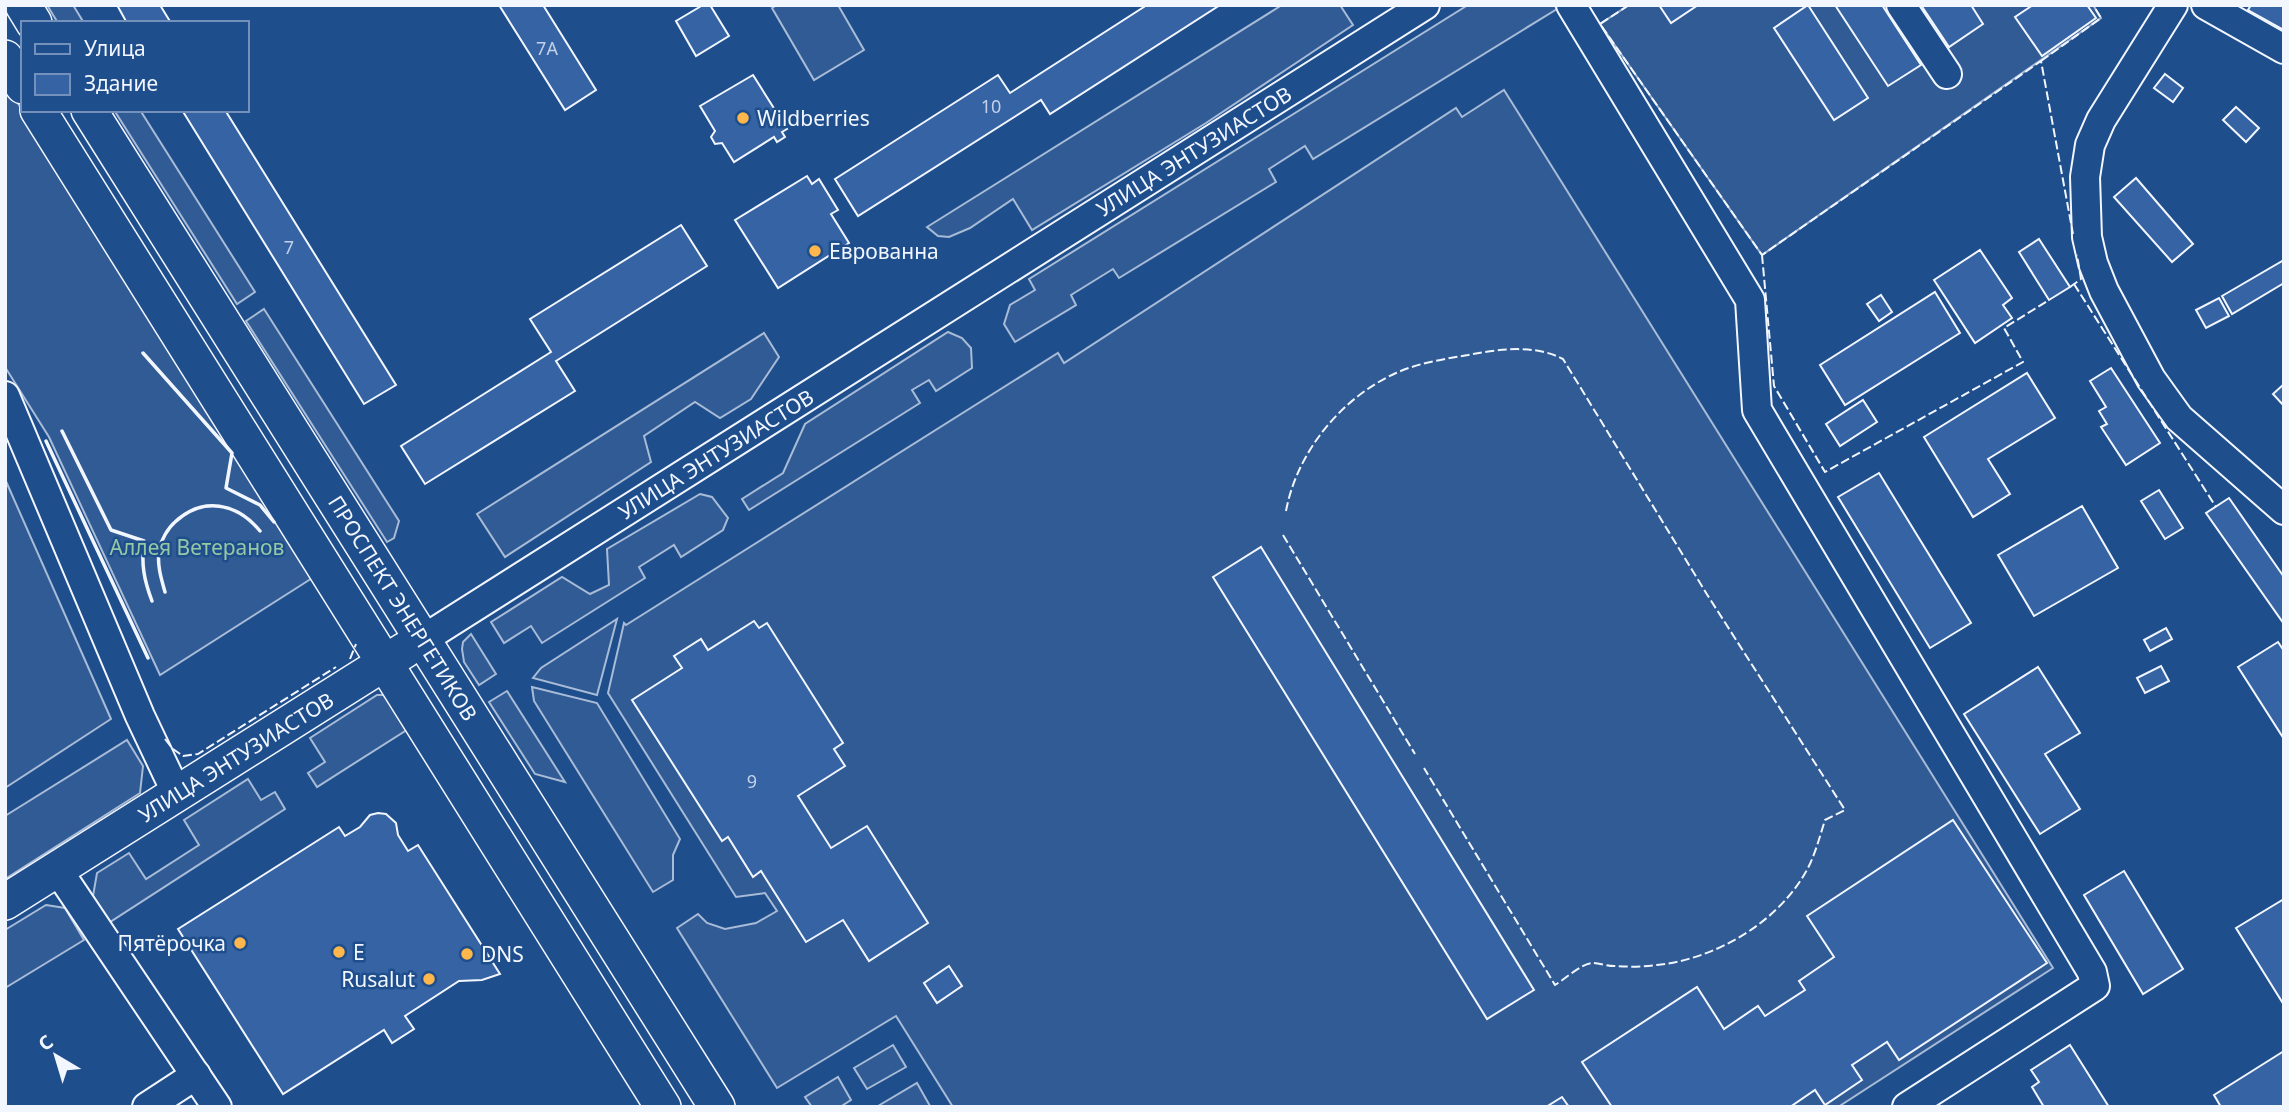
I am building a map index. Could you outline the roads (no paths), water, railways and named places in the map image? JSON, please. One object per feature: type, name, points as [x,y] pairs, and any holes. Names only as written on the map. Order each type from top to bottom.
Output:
[{"type":"main road","points":[[23,5],[33,21]]},
{"type":"main road","points":[[5,58],[21,83]]},
{"type":"main road","points":[[39,112],[663,1107]]},
{"type":"main road","name":"ПРОСПЕКТ ЭНЕРГЕТИКОВ","points":[[90,112],[717,1107]]},
{"type":"main road","name":"УЛИЦА ЭНТУЗИАСТОВ","points":[[5,902],[422,640]]},
{"type":"street","name":"УЛИЦА ЭНТУЗИАСТОВ","points":[[422,640],[1425,5]]},
{"type":"street","points":[[1571,5],[1750,300],[1757,410],[2092,972],[2095,986],[1907,1107]]},
{"type":"street","points":[[1901,5],[1947,74]]},
{"type":"street","points":[[2173,5],[2101,120],[2090,145],[2085,177],[2087,237],[2093,263],[2104,290],[2151,379],[2179,418],[2284,510]]},
{"type":"street","points":[[2206,5],[2284,49]]},
{"type":"street","points":[[5,396],[140,716],[177,794]]},
{"type":"street","points":[[57,869],[217,1107]]},
{"type":"street","points":[[147,1107],[196,1075]]},
{"type":"place","name":"Wildberries","points":[[743,118]]},
{"type":"place","name":"Еврованна","points":[[815,251]]},
{"type":"place","name":"Пятёрочка","points":[[240,943]]},
{"type":"place","name":"Е","points":[[339,952]]},
{"type":"place","name":"DNS","points":[[467,954]]},
{"type":"place","name":"Rusalut","points":[[429,979]]},
{"type":"park label","name":"Аллея Ветеранов","points":[[197,547]]}]
